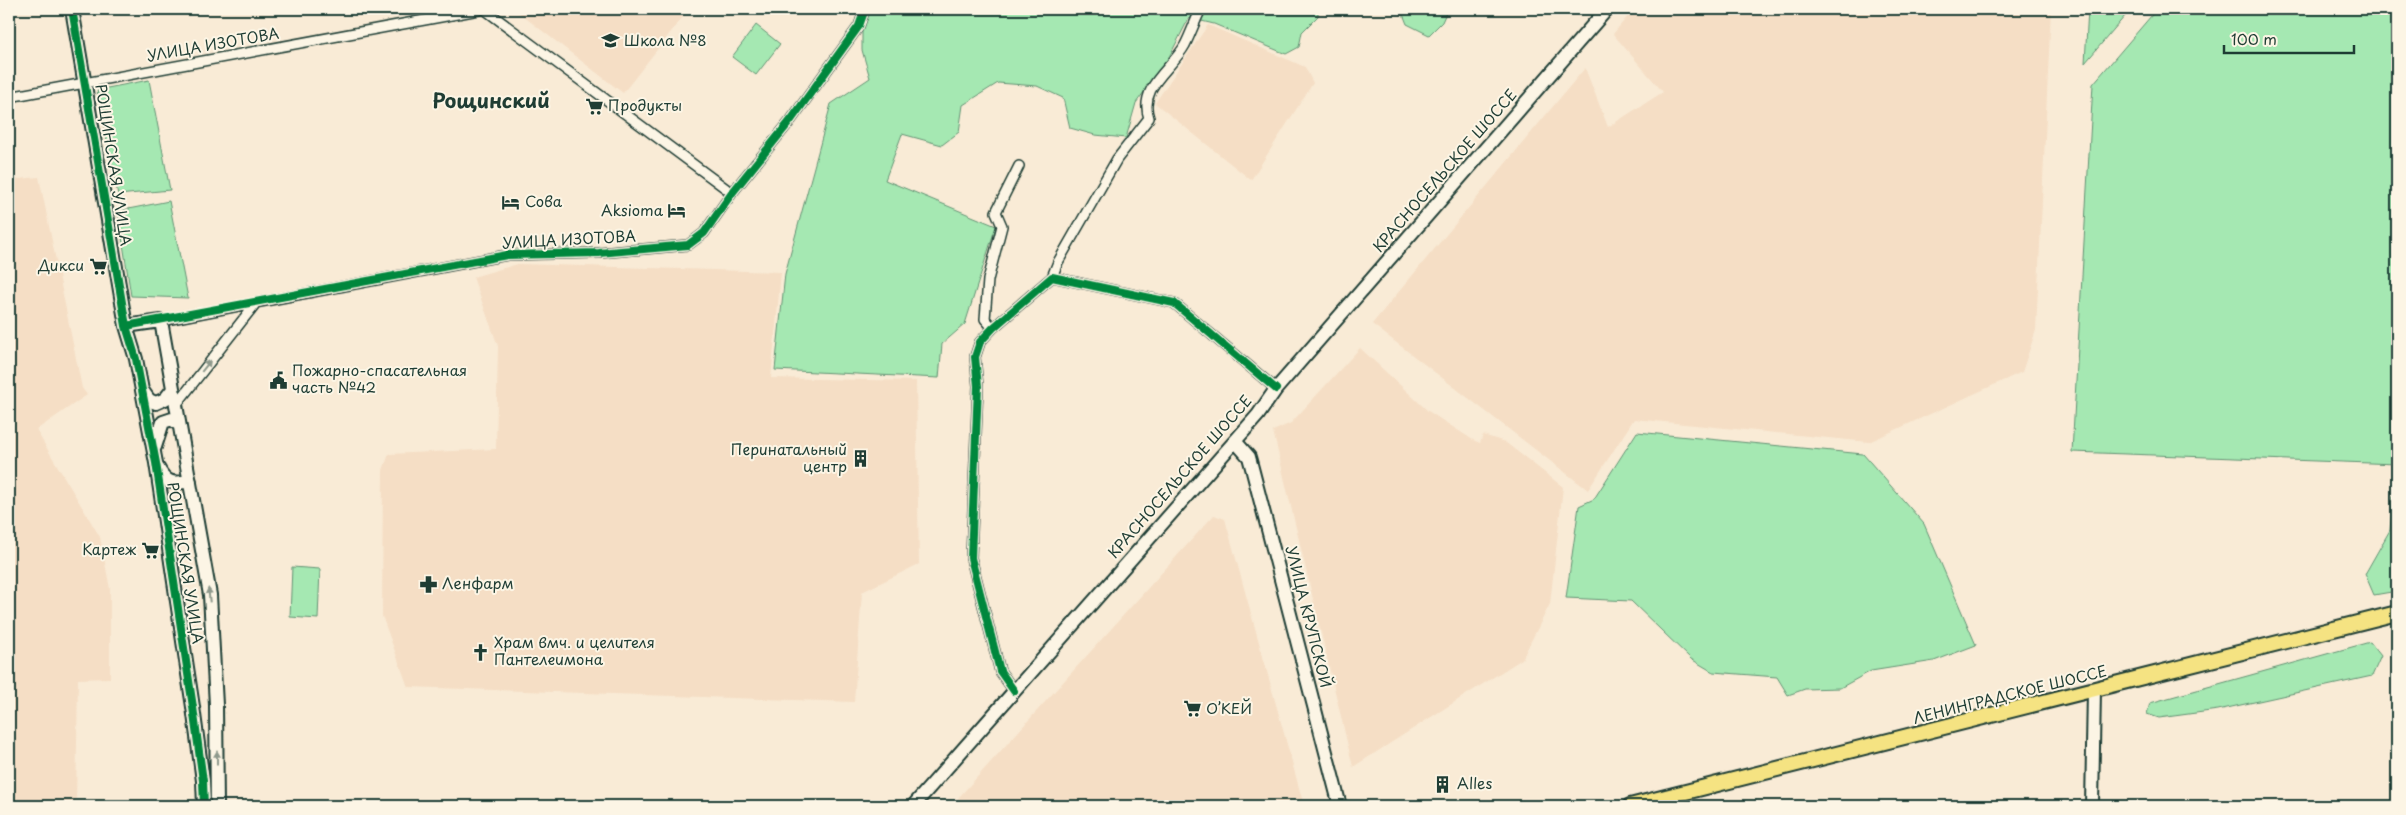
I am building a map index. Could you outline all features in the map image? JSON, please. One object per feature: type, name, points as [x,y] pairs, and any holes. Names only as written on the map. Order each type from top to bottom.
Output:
[{"type":"main road","name":"ЛЕНИНГРАДСКОЕ ШОССЕ","points":[[1630,806],[2397,613]]},
{"type":"street","name":"РОЩИНСКАЯ УЛИЦА","points":[[72,9],[126,326],[136,358],[155,459],[193,707],[203,781],[204,806]]},
{"type":"street","name":"УЛИЦА ИЗОТОВА","points":[[9,97],[484,9],[732,194]]},
{"type":"street","name":"УЛИЦА ИЗОТОВА","points":[[161,321],[507,255],[600,253],[688,245],[704,233],[732,194],[791,120],[859,26],[865,9]]},
{"type":"street","points":[[1014,691],[1000,671],[971,558],[978,386],[975,357],[980,342],[993,328],[1052,277],[1058,262],[1117,159],[1149,118],[1146,111],[1150,89],[1184,46],[1201,9]]},
{"type":"street","name":"КРАСНОСЕЛЬСКОЕ ШОССЕ","points":[[913,806],[1235,441],[1276,390],[1607,9]]},
{"type":"street","points":[[993,328],[985,319],[985,312],[988,280],[1002,226],[996,212],[1019,166]]},
{"type":"street","points":[[1052,277],[1174,302],[1276,390]]},
{"type":"street","points":[[176,405],[256,303]]},
{"type":"street","name":"РОЩИНСКАЯ УЛИЦА","points":[[161,321],[210,595],[216,705],[217,806]]},
{"type":"street","points":[[126,326],[161,321]]},
{"type":"street","points":[[142,390],[149,400],[156,403],[165,400],[173,389]]},
{"type":"street","points":[[180,425],[172,419],[163,422],[157,436],[155,459],[166,481],[174,484],[190,481]]},
{"type":"street","name":"УЛИЦА КРУПСКОЙ","points":[[1235,441],[1249,457],[1340,806]]},
{"type":"street","points":[[2092,806],[2094,690]]},
{"type":"street","points":[[193,707],[216,705]]},
{"type":"shaded area","name":"Школа №8","points":[[514,9],[689,9],[623,93]]},
{"type":"shaded area","points":[[1634,9],[2051,9],[2036,330],[2022,372],[1869,442],[1634,419],[1588,490],[1372,324],[1585,68],[1608,127],[1663,92],[1613,34]]},
{"type":"shaded area","points":[[1208,25],[1305,67],[1313,83],[1251,180],[1155,103]]},
{"type":"shaded area","points":[[39,177],[82,388],[87,395],[36,430],[100,537],[110,589],[110,678],[78,679],[76,806],[9,806],[9,180]]},
{"type":"shaded area","points":[[518,264],[781,272],[771,378],[916,381],[919,564],[862,592],[854,702],[408,687],[382,616],[383,470],[389,454],[496,449],[498,346],[473,277]]},
{"type":"shaded area","points":[[1360,348],[1428,411],[1480,443],[1483,435],[1505,442],[1563,487],[1550,604],[1522,659],[1353,767],[1273,431],[1291,423]]},
{"type":"shaded area","points":[[1214,515],[1225,519],[1304,806],[951,806]]},
{"type":"green space","points":[[862,9],[1318,9],[1318,16],[1302,32],[1299,47],[1286,54],[1214,24],[1189,18],[1168,59],[1136,103],[1126,138],[1095,135],[1070,128],[1063,98],[1037,86],[998,83],[963,105],[959,132],[942,145],[902,134],[885,180],[996,226],[965,324],[942,344],[939,378],[775,370],[785,274],[831,104],[870,78],[862,50]]},
{"type":"green space","points":[[1401,9],[1443,9],[1446,13],[1442,22],[1429,35],[1407,24]]},
{"type":"green space","points":[[2088,9],[2131,9],[2085,63]]},
{"type":"green space","points":[[2157,9],[2397,9],[2397,464],[2072,452],[2093,84]]},
{"type":"green space","points":[[756,25],[780,44],[756,75],[732,57]]},
{"type":"green space","points":[[149,80],[170,190],[118,195],[97,90]]},
{"type":"green space","points":[[169,201],[188,298],[131,296],[118,211]]},
{"type":"green space","points":[[1637,432],[1863,454],[1924,524],[1976,645],[1934,661],[1871,671],[1840,688],[1805,689],[1788,695],[1777,677],[1713,672],[1691,659],[1631,601],[1566,598],[1579,506],[1594,499]]},
{"type":"green space","points":[[2393,495],[2397,495],[2397,591],[2374,595],[2365,574],[2390,530]]},
{"type":"green space","points":[[292,567],[320,569],[318,619],[290,617]]},
{"type":"green space","points":[[2370,642],[2381,656],[2372,676],[2218,710],[2159,718],[2147,714],[2150,703]]},
{"type":"cycle path","points":[[72,9],[126,326],[136,359],[156,463],[193,707],[203,781],[204,806]]},
{"type":"cycle path","points":[[126,326],[507,255],[599,253],[688,245],[704,233],[732,193],[791,120],[859,26],[865,9]]},
{"type":"cycle path","points":[[1014,691],[1000,671],[971,558],[978,386],[975,357],[980,342],[993,328],[1052,277],[1174,303],[1276,389]]},
{"type":"place","name":"Школа №8","points":[[610,41]]},
{"type":"place","name":"Продукты","points":[[594,106]]},
{"type":"place","name":"Сова","points":[[511,202]]},
{"type":"place","name":"Aksioma","points":[[677,211]]},
{"type":"place","name":"Дикси","points":[[98,266]]},
{"type":"place","name":"Пожарно-спасательная часть №42","points":[[278,380]]},
{"type":"place","name":"Перинатальный центр","points":[[861,459]]},
{"type":"place","name":"Картеж","points":[[150,550]]},
{"type":"place","name":"Ленфарм","points":[[428,584]]},
{"type":"place","name":"Храм вмч. и целителя Пантелеимона","points":[[480,652]]},
{"type":"place","name":"О’КЕЙ","points":[[1192,709]]},
{"type":"place","name":"Alles","points":[[1443,784]]},
{"type":"district","name":"Рощинский","points":[[491,101]]}]
